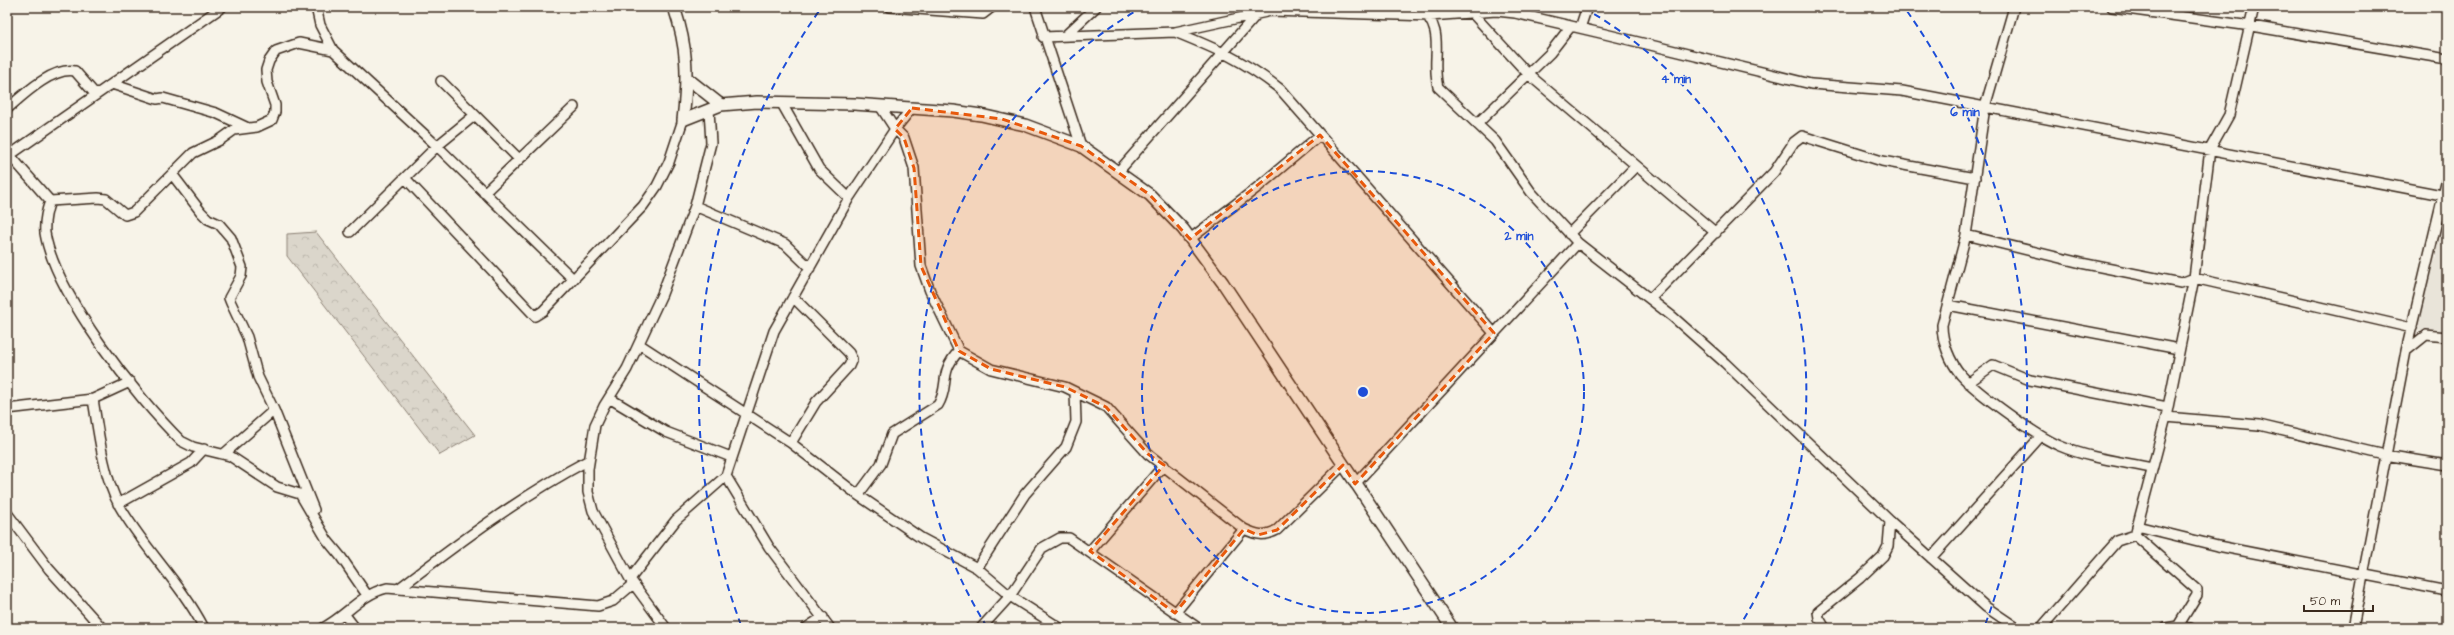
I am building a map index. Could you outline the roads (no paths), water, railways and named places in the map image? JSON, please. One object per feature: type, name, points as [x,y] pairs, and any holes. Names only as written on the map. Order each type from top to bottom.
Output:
[{"type":"street","points":[[222,7],[96,96],[8,155],[50,200],[106,199],[125,215],[129,215],[193,154],[220,140],[234,130],[264,125],[272,120],[276,112],[266,70],[269,62],[276,52],[299,43],[333,50]]},
{"type":"street","points":[[316,7],[316,13],[320,25],[333,50],[437,146],[572,278]]},
{"type":"street","points":[[890,7],[983,14],[992,7]]},
{"type":"street","points":[[1035,7],[1043,37],[1081,146]]},
{"type":"street","points":[[1066,36],[1096,7]]},
{"type":"street","points":[[1419,7],[1430,16],[1436,31],[1438,48],[1436,78],[1438,87],[1496,141],[1531,192],[1569,234],[1578,243],[1650,299],[1725,363],[1890,521],[1986,606],[2017,628]]},
{"type":"street","points":[[1580,28],[1586,7]]},
{"type":"street","points":[[2014,7],[1985,107],[1966,235],[1942,325],[1942,334],[1950,357],[1968,383],[2041,436],[2068,449],[2152,468]]},
{"type":"street","points":[[2112,7],[2251,26],[2447,59]]},
{"type":"street","points":[[2136,530],[2166,417],[2194,278],[2210,149],[2229,114],[2251,26],[2254,7]]},
{"type":"street","points":[[1043,37],[1175,32],[1257,14],[1272,9],[1430,16],[1473,14],[1496,11],[1515,13],[1804,82],[1902,91],[2445,195]]},
{"type":"street","points":[[406,179],[535,316],[543,311],[572,278],[643,206],[669,162],[683,120],[688,79],[677,10]]},
{"type":"street","points":[[1118,172],[1257,14]]},
{"type":"street","points":[[1473,14],[1528,74],[1716,234]]},
{"type":"street","points":[[1477,124],[1550,53],[1571,26]]},
{"type":"street","points":[[1175,32],[1225,52],[1254,69],[1280,89],[1494,333]]},
{"type":"street","points":[[7,109],[37,84],[68,70],[75,71],[96,96]]},
{"type":"street","points":[[688,79],[720,105]]},
{"type":"street","points":[[441,81],[519,160]]},
{"type":"street","points":[[112,84],[157,99],[163,98],[216,113],[229,121],[249,128]]},
{"type":"street","points":[[683,120],[720,105],[781,102],[912,108],[953,111],[1002,118],[1045,131],[1081,146],[1150,195],[1190,239],[1223,283],[1452,628]]},
{"type":"street","points":[[781,102],[819,170],[849,198]]},
{"type":"street","points":[[880,106],[895,129],[904,138],[914,168],[922,266],[930,291],[959,351],[991,368],[1052,383],[1106,407],[1148,454],[1244,529],[1258,535],[1269,534],[1277,530],[1343,465]]},
{"type":"street","points":[[484,193],[574,107]]},
{"type":"street","points":[[323,628],[345,615],[366,595],[387,588],[598,606],[613,600],[632,582],[676,520],[726,476],[768,345],[849,198],[895,129],[912,108]]},
{"type":"street","points":[[666,628],[632,582],[594,511],[588,492],[589,460],[595,425],[609,398],[627,369],[662,294],[695,206],[711,143],[709,110]]},
{"type":"street","points":[[350,232],[406,179],[437,146],[475,115]]},
{"type":"street","points":[[1190,239],[1258,187],[1320,135]]},
{"type":"street","points":[[1650,299],[1716,234],[1757,187],[1774,172],[1794,142],[1802,136],[1882,161],[1974,178]]},
{"type":"street","points":[[1569,234],[1636,166]]},
{"type":"street","points":[[172,174],[208,219],[219,224],[231,238],[240,258],[241,272],[229,298],[247,337],[258,377],[274,410],[326,540]]},
{"type":"street","points":[[2353,628],[2362,573],[2406,351],[2445,195],[2447,178]]},
{"type":"street","points":[[50,200],[46,212],[46,234],[60,275],[84,320],[130,382],[181,441],[204,449],[224,453],[277,487],[300,494],[326,540],[341,558],[366,595]]},
{"type":"street","points":[[695,206],[785,244],[810,268]]},
{"type":"street","points":[[1966,235],[2081,263],[2181,283],[2194,278],[2412,328]]},
{"type":"street","points":[[1355,484],[1578,243]]},
{"type":"street","points":[[791,443],[816,402],[849,366],[852,359],[849,353],[794,297]]},
{"type":"street","points":[[1948,305],[2179,349]]},
{"type":"street","points":[[2406,351],[2426,335],[2447,337]]},
{"type":"street","points":[[639,344],[791,443],[858,495],[921,538],[977,568],[1010,596],[1060,628]]},
{"type":"street","points":[[858,495],[881,464],[892,434],[938,405],[942,399],[946,368],[959,351]]},
{"type":"street","points":[[1968,383],[1993,365],[2030,380],[2167,407]]},
{"type":"street","points":[[7,409],[93,399],[130,382]]},
{"type":"street","points":[[977,568],[1025,494],[1066,447],[1076,422],[1075,392]]},
{"type":"street","points":[[609,398],[666,432],[731,457]]},
{"type":"street","points":[[93,399],[103,460],[118,504],[192,605],[204,628]]},
{"type":"street","points":[[224,453],[274,410]]},
{"type":"street","points":[[2166,417],[2259,425],[2385,455],[2447,465]]},
{"type":"street","points":[[1931,558],[2041,436]]},
{"type":"street","points":[[118,504],[191,463],[204,449]]},
{"type":"street","points":[[398,589],[482,526],[543,485],[589,460]]},
{"type":"street","points":[[1090,551],[1164,465]]},
{"type":"street","points":[[726,476],[769,547],[830,628]]},
{"type":"street","points":[[7,513],[49,569],[102,628]]},
{"type":"street","points":[[1825,628],[1819,618],[1818,612],[1860,578],[1883,556],[1888,546],[1890,521]]},
{"type":"street","points":[[1175,613],[1244,529]]},
{"type":"street","points":[[2136,530],[2197,590],[2197,595],[2178,626]]},
{"type":"street","points":[[2041,628],[2117,541],[2136,530],[2362,573],[2447,591]]},
{"type":"street","points":[[982,628],[1010,596],[1042,548],[1060,538],[1068,538],[1090,551],[1198,628]]},
{"type":"street","points":[[345,615],[355,628]]},
{"type":"street","points":[[806,628],[823,617]]},
{"type":"street","points":[[2166,628],[2178,626],[2190,628]]}]
